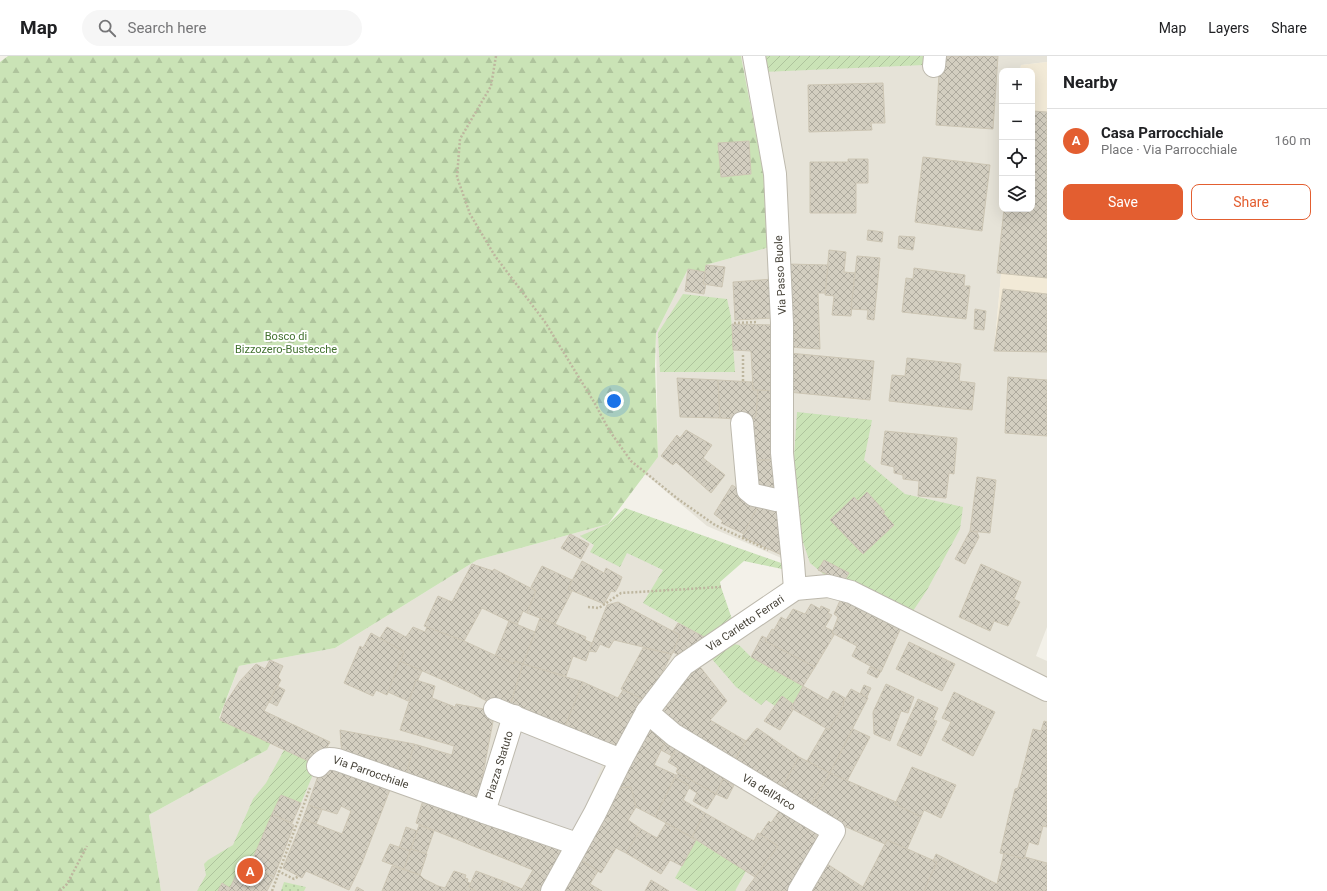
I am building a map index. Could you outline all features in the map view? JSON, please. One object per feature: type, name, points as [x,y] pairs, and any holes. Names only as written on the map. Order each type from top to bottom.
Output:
[{"type":"street","name":"Via Passo Buole","points":[[754,56],[775,174],[782,323],[782,453],[795,589]]},
{"type":"street","points":[[742,423],[748,490],[754,495],[776,500],[786,495]]},
{"type":"street","name":"Via Carletto Ferrari","points":[[552,891],[595,813],[647,712],[683,665],[795,589],[828,586],[851,592],[1047,690]]},
{"type":"street","name":"Via dell'Arco","points":[[647,712],[674,735],[834,831],[799,891]]},
{"type":"street","name":"Piazza Statuto","points":[[577,844],[484,812],[505,713],[621,760]]},
{"type":"street","name":"Via Parrocchiale","points":[[318,766],[327,758],[338,760],[484,812]]},
{"type":"path","points":[[496,56],[491,86],[460,139],[457,177],[470,214],[495,256],[545,322],[594,402],[609,430],[631,461],[678,499],[715,525],[793,563]]},
{"type":"path","points":[[734,323],[761,322]]},
{"type":"path","points":[[743,354],[743,381]]},
{"type":"path","points":[[588,607],[599,608],[621,593],[721,587]]},
{"type":"path","name":"Via Parrocchiale","points":[[272,891],[278,871],[318,766]]},
{"type":"path","points":[[60,891],[67,884],[87,846]]},
{"type":"path","points":[[278,871],[294,879],[298,876]]},
{"type":"shaded area","points":[[741,56],[1047,56],[1047,62],[1021,65],[1020,68],[999,68],[999,212],[1007,212],[994,351],[1047,352],[1047,627],[1036,656],[1047,661],[1047,891],[161,891],[149,815],[267,750],[219,719],[239,666],[335,648],[477,560],[608,524],[673,561],[723,636],[796,589],[793,563],[707,526],[645,474],[658,457],[656,333],[688,269],[705,272],[706,265],[777,245]]},
{"type":"shaded area","points":[[1047,62],[1047,352],[994,351],[1007,212],[1035,212],[1035,68],[1020,68],[1021,65]]},
{"type":"shaded area","points":[[518,730],[603,763],[574,835],[494,805]]},
{"type":"green space","name":"Bosco di Bizzozero-Bustecche","points":[[8,56],[741,56],[777,245],[706,265],[705,272],[688,269],[656,333],[655,366],[658,457],[608,524],[477,560],[335,648],[239,666],[219,718],[271,742],[267,750],[149,815],[161,891],[0,891],[0,62]]},
{"type":"green space","points":[[761,56],[925,56],[924,65],[763,72]]},
{"type":"green space","points":[[683,294],[727,299],[731,317],[735,372],[660,372],[658,333]]},
{"type":"green space","points":[[797,412],[872,420],[864,460],[905,494],[963,507],[960,529],[927,590],[911,614],[826,576],[810,563],[802,539],[797,501],[794,458]]},
{"type":"green space","points":[[625,508],[784,564],[782,569],[744,561],[720,582],[733,622],[710,640],[643,603],[663,570],[627,553],[620,567],[590,552],[594,545],[580,536],[608,524]]},
{"type":"green space","points":[[734,644],[739,645],[751,657],[803,686],[793,704],[782,696],[775,706],[766,700],[761,705],[736,687],[712,659]]},
{"type":"green space","points":[[284,750],[317,765],[301,803],[281,795],[250,865],[242,863],[230,888],[222,883],[218,891],[197,891],[206,875],[204,864],[233,845],[253,799],[266,783]]},
{"type":"green space","points":[[696,840],[746,871],[735,891],[698,891],[675,878]]},
{"type":"green space","points":[[284,882],[306,887],[304,891],[281,891]]},
{"type":"building","points":[[940,56],[998,56],[993,129],[936,125]]},
{"type":"building","points":[[883,83],[885,123],[871,123],[872,130],[809,132],[808,85]]},
{"type":"building","points":[[1035,111],[1047,112],[1047,278],[997,273],[1004,212],[1035,212]]},
{"type":"building","points":[[749,141],[751,174],[721,177],[718,143]]},
{"type":"building","points":[[923,157],[990,165],[982,231],[915,222]]},
{"type":"building","points":[[848,159],[868,159],[868,183],[856,183],[856,213],[810,213],[810,162],[848,162]]},
{"type":"building","points":[[868,230],[883,232],[882,242],[867,240]]},
{"type":"building","points":[[899,236],[915,237],[913,250],[898,248]]},
{"type":"building","points":[[829,250],[846,252],[844,272],[855,273],[851,316],[832,315],[834,296],[825,295]]},
{"type":"building","points":[[857,256],[880,258],[874,320],[867,319],[868,310],[851,309]]},
{"type":"building","points":[[788,264],[828,265],[825,293],[818,293],[820,349],[788,347]]},
{"type":"building","points":[[706,265],[725,267],[722,287],[703,284]]},
{"type":"building","points":[[914,268],[965,275],[964,286],[970,286],[966,319],[902,312],[906,278],[913,279]]},
{"type":"building","points":[[688,269],[705,272],[703,284],[706,284],[704,294],[685,291]]},
{"type":"building","points":[[773,279],[774,318],[735,320],[733,282]]},
{"type":"building","points":[[1003,289],[1047,294],[1047,352],[994,351]]},
{"type":"building","points":[[975,309],[986,311],[984,330],[974,329]]},
{"type":"building","points":[[732,324],[775,325],[776,391],[753,390],[751,351],[733,350]]},
{"type":"building","points":[[789,353],[874,361],[870,400],[788,392]]},
{"type":"building","points":[[907,358],[961,364],[959,381],[975,383],[972,410],[889,401],[892,375],[905,376]]},
{"type":"building","points":[[1008,377],[1047,380],[1047,436],[1005,433]]},
{"type":"building","points":[[677,378],[718,380],[720,418],[680,417]]},
{"type":"building","points":[[718,380],[752,382],[753,390],[758,390],[756,416],[751,420],[720,418]]},
{"type":"building","points":[[758,390],[776,391],[773,460],[750,460],[751,420],[756,416]]},
{"type":"building","points":[[686,430],[712,445],[703,458],[725,475],[711,493],[676,462],[673,465],[661,456],[677,435],[680,438]]},
{"type":"building","points":[[885,431],[957,438],[954,474],[949,473],[946,498],[918,496],[919,481],[903,479],[903,475],[894,473],[894,467],[881,464]]},
{"type":"building","points":[[750,460],[773,460],[776,495],[756,492]]},
{"type":"building","points":[[977,477],[996,480],[990,533],[970,531]]},
{"type":"building","points":[[732,485],[743,492],[739,498],[758,507],[744,534],[721,523],[723,521],[714,514]]},
{"type":"building","points":[[867,492],[885,512],[883,513],[894,525],[863,554],[830,520],[854,497],[858,501]]},
{"type":"building","points":[[777,504],[786,557],[742,537],[758,506]]},
{"type":"building","points":[[970,531],[977,532],[979,537],[965,564],[955,559]]},
{"type":"building","points":[[570,534],[589,544],[581,559],[561,548]]},
{"type":"building","points":[[824,560],[849,573],[844,582],[818,570]]},
{"type":"building","points":[[582,561],[604,573],[606,568],[622,577],[615,592],[611,591],[604,604],[568,589]]},
{"type":"building","points":[[472,564],[493,571],[494,569],[536,591],[527,613],[523,611],[517,625],[482,608],[464,641],[424,626],[438,596],[452,602]]},
{"type":"building","points":[[981,564],[1021,582],[1014,599],[1020,602],[1008,626],[994,621],[990,631],[959,617]]},
{"type":"building","points":[[542,566],[572,580],[568,589],[572,591],[555,624],[527,613],[536,591],[531,587]]},
{"type":"building","points":[[842,596],[904,621],[881,672],[852,656],[857,646],[832,633],[838,617],[834,614]]},
{"type":"building","points":[[618,602],[680,635],[672,654],[614,640],[609,648],[600,644],[596,652],[589,651],[607,605]]},
{"type":"building","points":[[811,604],[820,609],[821,606],[830,610],[828,613],[832,615],[825,627],[833,631],[832,633],[834,635],[815,667],[765,641],[772,629],[774,630],[781,617],[786,620],[793,609],[805,614]]},
{"type":"building","points":[[540,618],[586,637],[585,640],[592,643],[586,661],[573,656],[566,676],[523,664]]},
{"type":"building","points":[[509,621],[535,632],[523,664],[515,661],[514,664],[495,656]]},
{"type":"building","points":[[678,623],[710,640],[684,658],[673,652],[680,635],[673,631]]},
{"type":"building","points":[[387,627],[406,637],[413,627],[425,632],[427,627],[464,641],[514,664],[515,661],[523,664],[509,709],[496,706],[470,692],[400,661],[404,652],[380,638]]},
{"type":"building","points":[[371,633],[404,652],[387,695],[376,690],[373,696],[344,683],[360,646],[363,648]]},
{"type":"building","points":[[762,636],[766,638],[765,641],[815,667],[803,686],[751,657]]},
{"type":"building","points":[[909,642],[955,664],[942,691],[896,669]]},
{"type":"building","points":[[643,648],[672,654],[647,701],[621,689]]},
{"type":"building","points":[[270,660],[283,666],[278,677],[281,680],[264,711],[330,742],[317,765],[220,720],[225,704],[240,681],[256,664],[265,669]]},
{"type":"building","points":[[400,661],[422,671],[408,701],[388,692]]},
{"type":"building","points":[[697,663],[727,701],[710,720],[746,741],[732,765],[658,711]]},
{"type":"building","points":[[523,664],[583,682],[564,729],[509,709]]},
{"type":"building","points":[[870,667],[881,671],[877,678],[867,673]]},
{"type":"building","points":[[416,680],[435,686],[432,698],[455,707],[456,704],[495,711],[478,800],[406,776],[414,744],[452,755],[454,746],[400,730]]},
{"type":"building","points":[[583,682],[618,698],[623,690],[647,701],[620,751],[564,729]]},
{"type":"building","points":[[886,684],[914,697],[908,713],[901,711],[890,741],[874,734],[873,712]]},
{"type":"building","points":[[864,685],[871,688],[867,697],[860,694]]},
{"type":"building","points":[[277,686],[285,690],[277,706],[269,702]]},
{"type":"building","points":[[803,686],[828,700],[833,691],[845,698],[844,704],[829,730],[791,708]]},
{"type":"building","points":[[851,689],[868,698],[830,773],[807,761],[826,728],[829,730]]},
{"type":"building","points":[[954,692],[995,712],[973,756],[942,740],[951,722],[942,718]]},
{"type":"building","points":[[782,696],[793,704],[791,708],[793,710],[780,730],[764,721]]},
{"type":"building","points":[[918,699],[938,708],[933,720],[937,721],[921,756],[897,745]]},
{"type":"building","points":[[1044,721],[1047,722],[1047,827],[1043,826],[1038,845],[1029,842],[1024,859],[1000,853],[1015,789],[1018,788],[1033,729],[1041,731]]},
{"type":"building","points":[[648,724],[668,736],[654,765],[676,775],[655,817],[636,807],[631,787],[616,788]]},
{"type":"building","points":[[757,728],[799,757],[779,793],[732,765],[746,741]]},
{"type":"building","points":[[853,729],[870,737],[847,781],[830,773]]},
{"type":"building","points":[[340,730],[414,744],[406,776],[342,756]]},
{"type":"building","points":[[667,738],[679,744],[672,756],[661,750]]},
{"type":"building","points":[[679,744],[726,773],[716,794],[676,772],[678,768],[668,762]]},
{"type":"building","points":[[799,757],[830,773],[809,808],[779,793]]},
{"type":"building","points":[[322,764],[391,787],[362,863],[349,890],[306,871],[302,878],[283,868],[303,819],[342,834],[351,811],[341,806],[337,814],[308,805]]},
{"type":"building","points":[[912,767],[956,785],[941,818],[924,810],[921,817],[895,804]]},
{"type":"building","points":[[678,773],[716,794],[707,809],[693,801],[697,793],[689,788],[690,786],[675,778]]},
{"type":"building","points":[[830,773],[896,802],[895,804],[921,817],[907,849],[887,840],[885,844],[828,819],[809,808]]},
{"type":"building","points":[[675,778],[690,786],[683,800],[705,813],[692,837],[655,817]]},
{"type":"building","points":[[723,779],[734,785],[727,799],[716,794]]},
{"type":"building","points":[[631,787],[636,807],[628,820],[641,829],[626,853],[616,848],[601,873],[576,857],[616,788]]},
{"type":"building","points":[[281,795],[301,803],[292,823],[272,814]]},
{"type":"building","points":[[424,797],[569,850],[547,891],[500,891],[503,881],[522,889],[533,870],[416,823]]},
{"type":"building","points":[[784,804],[824,835],[788,891],[745,891],[778,846],[760,834],[769,821],[771,823]]},
{"type":"building","points":[[308,805],[322,810],[316,824],[303,819]]},
{"type":"building","points":[[705,813],[754,841],[758,833],[778,846],[755,877],[692,837]]},
{"type":"building","points":[[272,814],[294,825],[274,877],[250,865]]},
{"type":"building","points":[[666,823],[696,840],[682,866],[670,860],[661,874],[626,853],[641,829],[657,838]]},
{"type":"building","points":[[419,825],[434,831],[426,854],[411,849]]},
{"type":"building","points":[[406,827],[417,831],[410,851],[399,848]]},
{"type":"building","points":[[887,840],[937,862],[924,891],[808,891],[824,862],[863,887]]},
{"type":"building","points":[[390,844],[410,851],[404,869],[382,861]]},
{"type":"building","points":[[411,849],[427,854],[420,875],[404,869]]},
{"type":"building","points":[[1004,853],[1024,859],[1025,857],[1047,863],[1047,891],[924,891],[937,862],[933,861],[936,854],[997,884]]},
{"type":"building","points":[[576,857],[598,871],[590,884],[602,891],[556,891]]},
{"type":"building","points":[[242,862],[274,877],[267,891],[218,891],[222,883],[230,888]]},
{"type":"building","points":[[392,866],[420,875],[424,879],[445,888],[454,871],[466,875],[465,878],[468,879],[467,882],[470,883],[469,887],[476,891],[382,891]]},
{"type":"building","points":[[476,871],[503,881],[500,891],[476,891],[469,887]]},
{"type":"building","points":[[651,880],[669,891],[645,891]]},
{"type":"building","points":[[357,887],[364,891],[355,891]]},
{"type":"place","name":"Casa Parrocchiale","points":[[250,871]]}]
